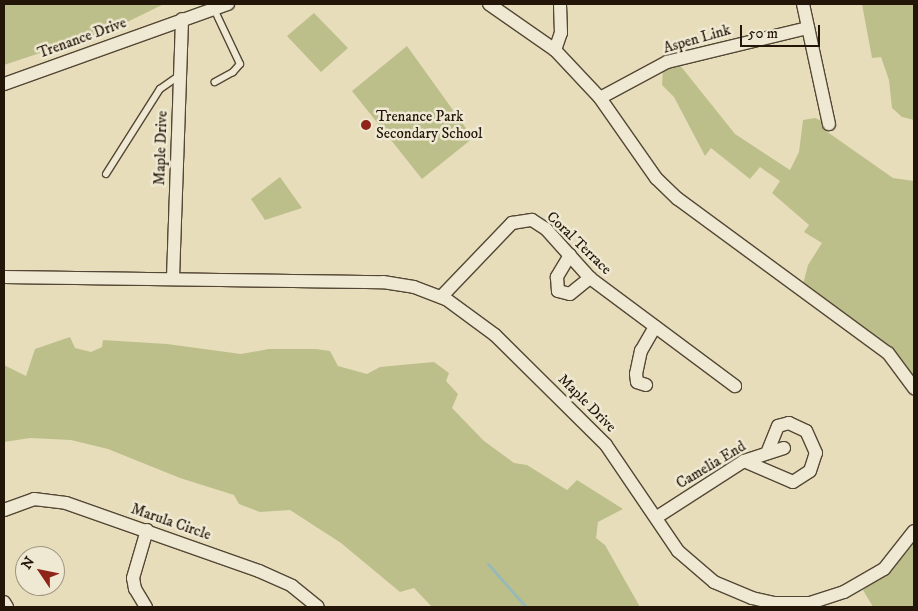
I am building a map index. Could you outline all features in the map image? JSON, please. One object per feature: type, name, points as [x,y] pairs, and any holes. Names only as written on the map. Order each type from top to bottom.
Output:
[{"type":"street","name":"Trenance Drive","points":[[4,84],[228,4]]},
{"type":"street","points":[[555,50],[561,33],[560,4]]},
{"type":"street","points":[[803,4],[829,124]]},
{"type":"street","points":[[497,6],[555,50],[600,98],[656,178],[678,199],[888,353],[914,388]]},
{"type":"street","name":"Maple Drive","points":[[173,278],[182,19]]},
{"type":"street","name":"Aspen Link","points":[[600,98],[667,62],[808,28]]},
{"type":"street","name":"Coral Terrace","points":[[441,297],[508,227],[521,220],[532,220],[546,230],[590,278],[734,386]]},
{"type":"street","points":[[570,255],[557,277],[558,290],[570,294],[590,278]]},
{"type":"street","name":"Maple Drive","points":[[4,277],[383,282],[441,297],[472,315],[495,335],[606,445],[657,517],[678,551],[714,582],[752,598],[810,605],[844,592],[884,569],[914,531]]},
{"type":"street","points":[[646,385],[637,382],[636,374],[641,350],[655,327]]},
{"type":"street","points":[[744,461],[793,482],[810,471],[816,453],[806,431],[789,423],[778,426],[768,451]]},
{"type":"street","name":"Camelia End","points":[[657,517],[744,461],[768,451],[784,448]]},
{"type":"street","name":"Marula Circle","points":[[4,510],[34,499],[49,500],[147,530],[267,574],[292,586],[318,607]]},
{"type":"street","points":[[146,607],[133,578],[147,530]]},
{"type":"street","points":[[4,602],[7,607]]},
{"type":"lane","points":[[214,9],[240,64],[233,72],[215,82]]},
{"type":"lane","points":[[106,174],[160,89],[180,75]]},
{"type":"green space","points":[[4,4],[164,4],[115,28],[4,65]]},
{"type":"green space","points":[[862,4],[914,4],[914,120],[902,117],[892,108],[889,80],[881,57],[872,58]]},
{"type":"green space","points":[[314,13],[348,48],[321,72],[287,36]]},
{"type":"green space","points":[[407,46],[473,138],[422,179],[352,91]]},
{"type":"green space","points":[[679,64],[735,134],[790,170],[799,152],[803,120],[815,118],[822,121],[826,131],[893,178],[914,181],[914,376],[889,346],[803,284],[808,265],[822,243],[804,232],[809,225],[772,193],[780,181],[760,167],[750,179],[711,148],[705,156],[674,97],[662,85],[663,68]]},
{"type":"green space","points":[[280,177],[302,208],[265,220],[251,199]]},
{"type":"green space","points":[[70,337],[75,348],[91,352],[102,347],[103,340],[167,344],[241,354],[269,349],[316,349],[330,351],[338,366],[367,374],[380,367],[434,362],[449,373],[446,381],[458,394],[452,408],[484,441],[514,463],[527,465],[567,490],[577,480],[623,509],[598,522],[596,538],[605,545],[640,607],[432,607],[414,588],[400,592],[341,543],[290,510],[260,512],[239,504],[234,495],[180,478],[108,449],[71,440],[30,438],[4,442],[4,365],[26,376],[35,349]]},
{"type":"green space","points":[[914,543],[914,607],[873,607],[863,590],[898,563]]},
{"type":"waterway","points":[[488,564],[526,607]]},
{"type":"place","name":"Trenance Park Secondary School","points":[[366,125]]}]
